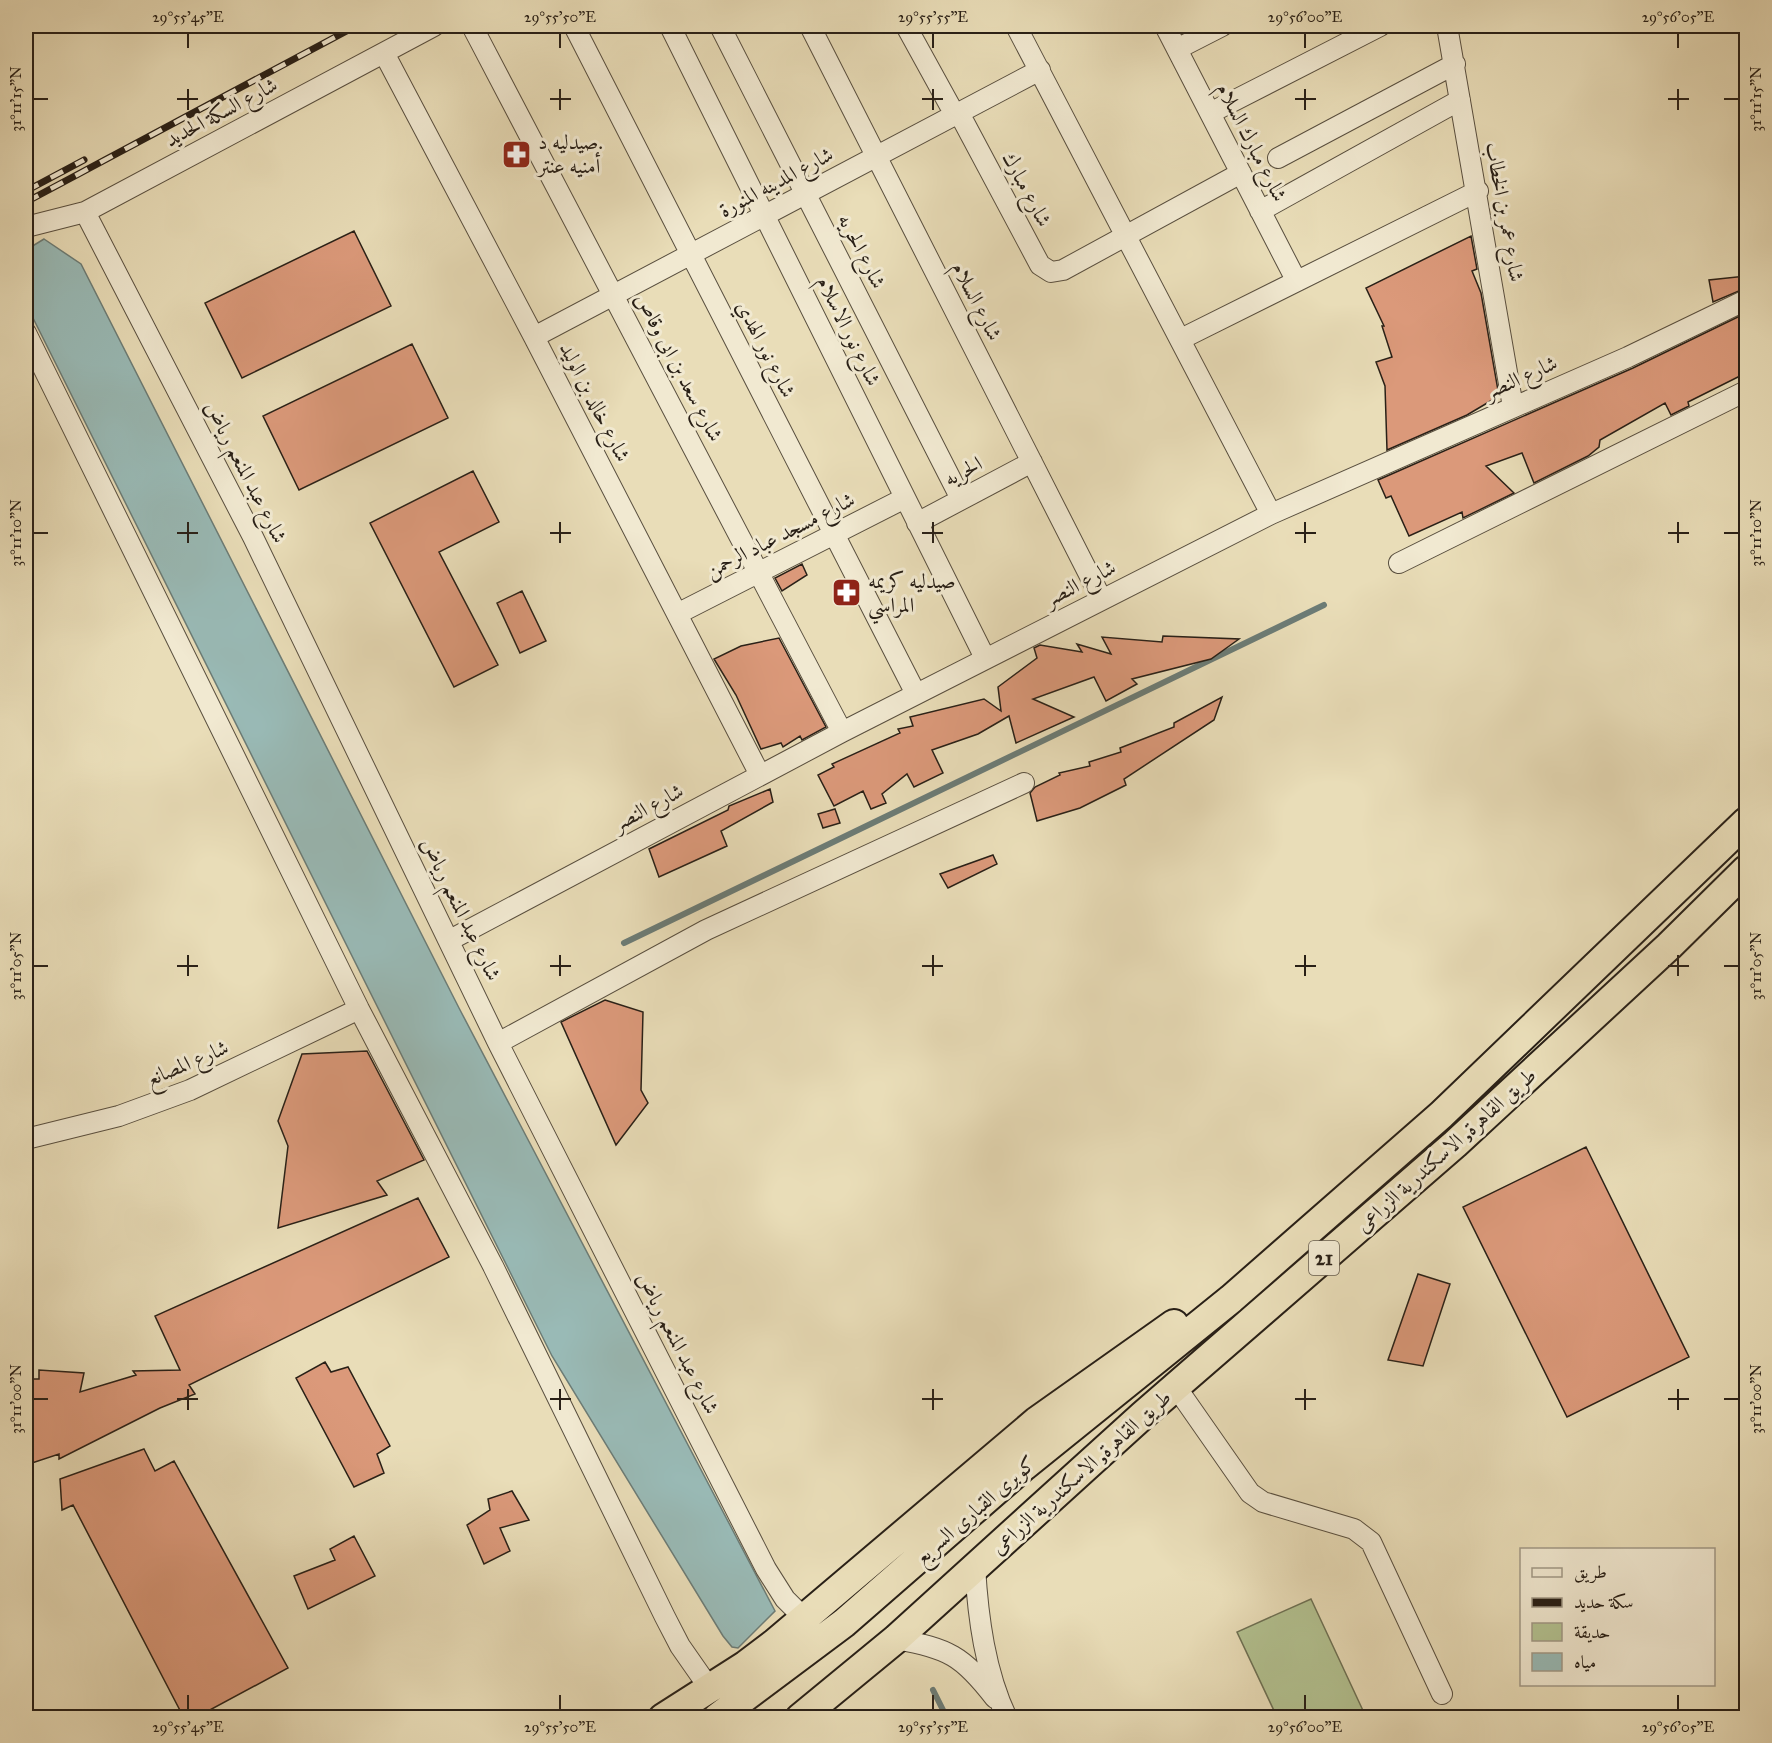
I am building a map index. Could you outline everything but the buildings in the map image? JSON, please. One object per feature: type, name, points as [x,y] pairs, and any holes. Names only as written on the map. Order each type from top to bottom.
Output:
[{"type":"highway","name":"طريق القاهرة, الاسكندرية الزراعى","points":[[1231,1299],[1441,1115],[1746,822]]},
{"type":"highway","name":"طريق القاهرة, الاسكندرية الزراعى","points":[[896,1639],[1176,1387],[1455,1144],[1669,946],[1746,870]]},
{"type":"highway","points":[[663,1718],[746,1665],[805,1619],[1037,1421],[1166,1328],[1197,1311],[1231,1299]]},
{"type":"highway","name":"كوبرى القبارى السريع","points":[[720,1716],[844,1623],[1024,1466],[1231,1299]]},
{"type":"highway","points":[[800,1718],[896,1639]]},
{"type":"street","name":"شارع السكة الحديد","points":[[26,227],[85,212],[434,26]]},
{"type":"street","name":"شارع سعد بن ابى وقاص","points":[[472,26],[842,732]]},
{"type":"street","name":"شارع نور الهدي","points":[[574,26],[916,694]]},
{"type":"street","name":"شارع نور الاسلام","points":[[670,26],[985,658]]},
{"type":"street","name":"شارع الحريه","points":[[720,26],[962,499]]},
{"type":"street","name":"شارع السلام","points":[[810,26],[1101,598]]},
{"type":"street","name":"شارع مبارك","points":[[906,26],[1040,265],[1051,272],[1063,270],[1127,235]]},
{"type":"street","points":[[1016,26],[1271,514]]},
{"type":"street","name":"شارع مبارك السلام","points":[[1165,26],[1296,280]]},
{"type":"street","points":[[1177,49],[1222,26]]},
{"type":"street","points":[[1210,113],[1380,26]]},
{"type":"street","name":"شارع عمر بن الخطاب","points":[[1447,26],[1478,191],[1513,407]]},
{"type":"street","name":"شارع خالد بن الوليد","points":[[384,53],[534,337],[760,775]]},
{"type":"street","points":[[1278,158],[1455,64]]},
{"type":"street","name":"شارع المدينه المنورة","points":[[534,337],[1040,70]]},
{"type":"street","points":[[1260,211],[1460,99]]},
{"type":"street","points":[[1127,235],[1241,173]]},
{"type":"street","points":[[1181,339],[1478,191]]},
{"type":"street","name":"شارع عبد المنعم رياض","points":[[85,212],[253,537],[498,1043],[766,1569],[786,1599],[805,1619]]},
{"type":"street","name":"شارع النصر","points":[[450,940],[842,732],[1101,598],[1271,514],[1513,407],[1746,300]]},
{"type":"street","points":[[26,333],[359,1010],[493,1266],[664,1617],[680,1646],[710,1689]]},
{"type":"street","points":[[1399,563],[1746,391]]},
{"type":"street","name":"الحريه","points":[[918,523],[1032,462]]},
{"type":"street","name":"شارع مسجد عباد الرحمن","points":[[677,614],[905,498]]},
{"type":"street","points":[[498,1043],[706,930],[1024,783]]},
{"type":"street","name":"شارع المصانع","points":[[26,1138],[119,1116],[190,1090],[359,1010]]},
{"type":"street","points":[[1176,1387],[1250,1493],[1263,1502],[1354,1529],[1371,1542],[1442,1694]]},
{"type":"street","points":[[975,1567],[977,1606],[1004,1711]]},
{"type":"street","points":[[896,1639],[937,1647],[961,1659],[975,1672],[1004,1711]]},
{"type":"green space","points":[[1311,1599],[1366,1717],[1277,1717],[1237,1632]]},
{"type":"water","points":[[44,239],[81,264],[459,1008],[775,1611],[738,1648],[732,1647],[723,1636],[552,1356],[29,310],[26,298],[26,250]]},
{"type":"waterway","points":[[624,943],[1324,605]]},
{"type":"waterway","points":[[933,1690],[947,1718]]},
{"type":"railway","points":[[26,202],[356,26]]},
{"type":"railway","points":[[26,191],[84,160]]},
{"type":"place","name":"صيدليه د. أمنيه عنتر","points":[[517,154]]},
{"type":"place","name":"صيدليه كريمه المراسي","points":[[847,593]]}]
